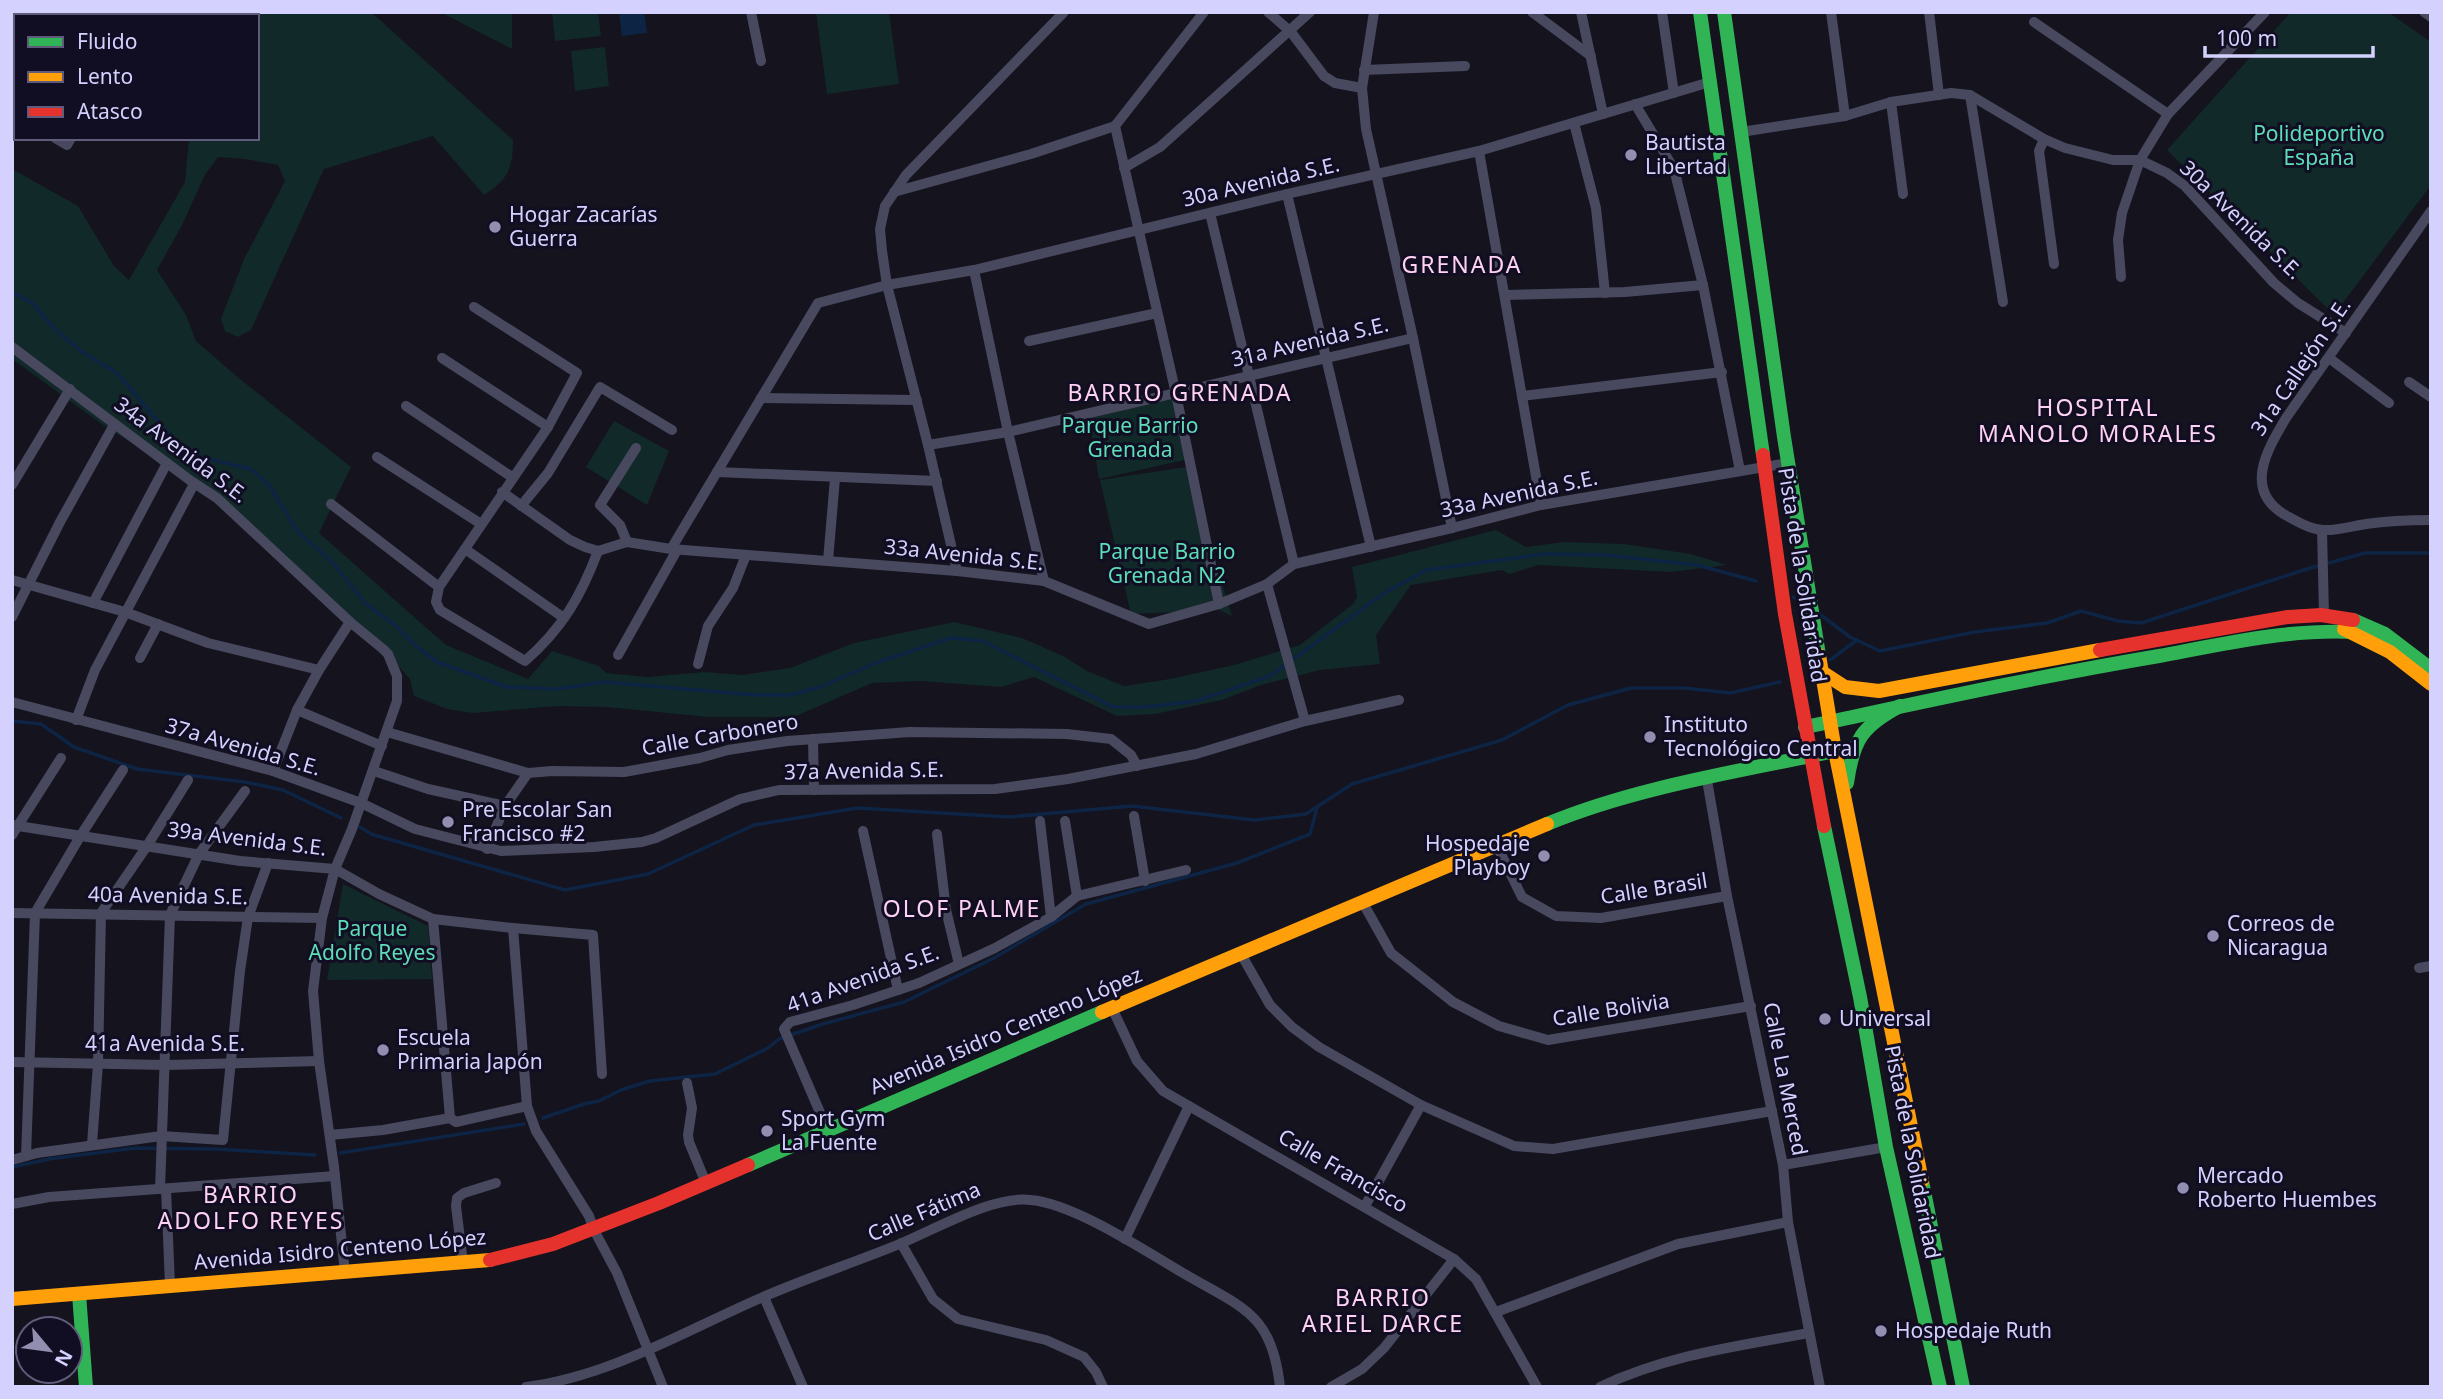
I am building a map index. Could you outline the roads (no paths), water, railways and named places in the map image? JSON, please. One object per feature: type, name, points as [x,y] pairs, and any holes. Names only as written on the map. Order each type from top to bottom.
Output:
[{"type":"main road","name":"Pista de la Solidaridad","points":[[1700,12],[1781,592],[1810,757],[1853,963],[1886,1147],[1940,1387]]},
{"type":"main road","name":"Pista de la Solidaridad","points":[[1724,12],[1788,463],[1835,751],[1963,1387]]},
{"type":"main road","points":[[2324,615],[2329,622],[2370,638],[2431,684]]},
{"type":"main road","points":[[2291,634],[2324,615]]},
{"type":"main road","points":[[1822,673],[1845,687],[1879,691],[2221,628],[2324,615],[2356,620],[2378,631],[2431,669]]},
{"type":"main road","points":[[1805,727],[2160,655],[2324,630],[2353,632]]},
{"type":"main road","points":[[1845,803],[1850,761],[1857,738],[1874,719],[1900,706]]},
{"type":"main road","name":"Avenida Isidro Centeno López","points":[[12,1299],[463,1263],[490,1260],[553,1244],[594,1230],[706,1183],[1573,813],[1642,793],[1835,751]]},
{"type":"main road","points":[[79,1294],[86,1387]]},
{"type":"street","points":[[751,12],[761,61]]},
{"type":"street","points":[[957,571],[887,285],[880,229],[885,206],[906,175],[1064,12]]},
{"type":"street","points":[[894,192],[1031,154],[1115,126],[1205,12]]},
{"type":"street","points":[[1268,12],[1291,32],[1324,76],[1335,83],[1362,89]]},
{"type":"street","points":[[1124,168],[1160,147],[1291,32],[1310,12]]},
{"type":"street","points":[[1374,12],[1362,89],[1366,129],[1452,528]]},
{"type":"street","points":[[1532,12],[1591,56]]},
{"type":"street","points":[[1581,12],[1603,114]]},
{"type":"street","points":[[1662,12],[1674,93]]},
{"type":"street","points":[[1831,12],[1846,116]]},
{"type":"street","points":[[1928,12],[1939,94]]},
{"type":"street","points":[[2121,277],[2118,240],[2122,214],[2140,160],[2168,114],[2265,12]]},
{"type":"street","points":[[2424,12],[2431,17]]},
{"type":"street","points":[[2034,22],[2168,114]]},
{"type":"street","points":[[1364,70],[1465,66]]},
{"type":"street","name":"30a Avenida S.E.","points":[[761,398],[818,303],[887,285],[974,270],[1287,194],[1479,151],[1710,82]]},
{"type":"street","name":"30a Avenida S.E.","points":[[1741,132],[1846,116],[1891,102],[1939,94],[1970,95],[2065,148],[2113,160],[2140,160],[2168,173],[2185,186],[2274,283],[2298,303],[2346,333]]},
{"type":"street","points":[[1970,95],[2003,302]]},
{"type":"street","points":[[1891,102],[1903,194]]},
{"type":"street","points":[[1634,104],[1674,169],[1703,285],[1740,471]]},
{"type":"street","points":[[1574,123],[1596,208],[1605,293]]},
{"type":"street","points":[[1115,126],[1219,604]]},
{"type":"street","points":[[2044,138],[2039,151],[2054,264]]},
{"type":"street","points":[[1479,151],[1541,505]]},
{"type":"street","points":[[1287,194],[1371,547]]},
{"type":"street","points":[[1210,213],[1294,564]]},
{"type":"street","name":"31a Callejón S.E.","points":[[2322,530],[2303,525],[2281,512],[2268,498],[2262,485],[2266,451],[2286,418],[2430,214]]},
{"type":"street","points":[[974,270],[1008,432],[1044,581]]},
{"type":"street","points":[[1505,295],[1605,293],[1703,285]]},
{"type":"street","points":[[474,307],[577,373],[548,427],[512,477],[502,492],[481,524],[465,549],[439,587],[436,602],[440,610],[525,661],[548,641],[565,618],[583,589],[598,551],[570,540],[502,492]]},
{"type":"street","points":[[1029,341],[1157,313]]},
{"type":"street","name":"31a Avenida S.E.","points":[[928,445],[1008,432],[1413,338]]},
{"type":"street","name":"34a Avenida S.E.","points":[[12,347],[194,484],[217,498],[388,654],[397,676],[397,701],[374,771],[335,869],[322,918],[313,991],[345,1273]]},
{"type":"street","points":[[442,358],[548,427]]},
{"type":"street","points":[[2329,358],[2389,403]]},
{"type":"street","points":[[1522,397],[1722,372]]},
{"type":"street","points":[[2409,382],[2431,397]]},
{"type":"street","points":[[521,506],[548,474],[600,387],[672,430]]},
{"type":"street","points":[[12,485],[70,389]]},
{"type":"street","points":[[618,655],[717,472],[761,398],[917,400]]},
{"type":"street","points":[[406,406],[512,477]]},
{"type":"street","points":[[12,617],[60,522],[114,425]]},
{"type":"street","points":[[627,542],[620,526],[600,505],[636,448]]},
{"type":"street","points":[[377,457],[481,524]]},
{"type":"street","points":[[93,603],[167,463]]},
{"type":"street","name":"33a Avenida S.E.","points":[[598,551],[627,542],[674,550],[957,571],[1044,581],[1149,624],[1219,604],[1267,584],[1294,564],[1541,505],[1788,463]]},
{"type":"street","points":[[717,472],[937,481]]},
{"type":"street","points":[[828,561],[835,478]]},
{"type":"street","points":[[76,720],[95,670],[194,484]]},
{"type":"street","points":[[331,504],[439,587]]},
{"type":"street","points":[[2324,615],[2322,530],[2392,521],[2431,520]]},
{"type":"street","points":[[465,549],[565,618]]},
{"type":"street","points":[[698,664],[708,626],[733,588],[746,555]]},
{"type":"street","points":[[12,580],[125,612],[219,646],[318,670]]},
{"type":"street","points":[[1267,584],[1305,721]]},
{"type":"street","points":[[273,771],[318,670],[350,622]]},
{"type":"street","points":[[140,658],[158,624]]},
{"type":"street","name":"37a Avenida S.E.","points":[[12,702],[273,771],[361,803],[415,829],[501,851],[581,848],[642,842],[740,799],[779,790],[995,789],[1069,779],[1196,754],[1305,721],[1399,700]]},
{"type":"street","points":[[298,710],[382,746]]},
{"type":"street","name":"Calle Carbonero","points":[[387,732],[528,773],[624,772],[701,758],[728,750],[813,739],[910,733],[1068,734],[1111,739],[1131,755],[1137,766]]},
{"type":"street","points":[[813,739],[814,790]]},
{"type":"street","points":[[14,829],[61,758]]},
{"type":"street","points":[[26,1156],[35,913],[80,835],[123,770]]},
{"type":"street","points":[[374,771],[428,789],[505,806]]},
{"type":"street","points":[[487,849],[505,806],[528,773]]},
{"type":"street","points":[[92,1144],[98,1064],[101,913],[188,780]]},
{"type":"street","name":"Calle La Merced","points":[[1707,780],[1727,896],[1783,1165],[1788,1222],[1820,1387]]},
{"type":"street","points":[[170,1285],[161,1136],[166,1065],[170,915],[199,854],[245,792]]},
{"type":"street","points":[[1134,816],[1145,881]]},
{"type":"street","points":[[1040,821],[1051,917]]},
{"type":"street","points":[[1065,821],[1077,896]]},
{"type":"street","name":"39a Avenida S.E.","points":[[14,829],[80,835],[240,861],[335,869],[379,894],[433,919],[593,934],[602,1074]]},
{"type":"street","points":[[863,831],[898,990]]},
{"type":"street","points":[[937,834],[946,909],[959,964]]},
{"type":"street","name":"Calle Brasil","points":[[1497,846],[1522,897],[1556,916],[1601,918],[1727,896]]},
{"type":"street","points":[[12,1160],[92,1144],[161,1136],[223,1140],[248,917],[268,863]]},
{"type":"street","name":"41a Avenida S.E.","points":[[828,1131],[785,1029],[790,1022],[898,990],[959,964],[995,948],[1051,917],[1077,896],[1186,870]]},
{"type":"street","name":"Calle Bolivia","points":[[1363,903],[1391,953],[1453,1002],[1499,1026],[1548,1040],[1751,1006]]},
{"type":"street","name":"40a Avenida S.E.","points":[[12,913],[322,918]]},
{"type":"street","points":[[433,919],[450,1118]]},
{"type":"street","points":[[513,928],[527,1106],[536,1131],[589,1216],[617,1273],[663,1387]]},
{"type":"street","points":[[1241,954],[1270,1005],[1292,1027],[1319,1047],[1421,1105],[1514,1146],[1553,1149],[1772,1111]]},
{"type":"street","points":[[2419,968],[2431,966]]},
{"type":"street","name":"Calle Francisco","points":[[1112,1008],[1137,1060],[1163,1091],[1454,1258],[1476,1279],[1537,1387]]},
{"type":"street","name":"41a Avenida S.E.","points":[[12,1062],[166,1065],[319,1061]]},
{"type":"street","points":[[687,1083],[692,1108],[688,1135],[706,1183]]},
{"type":"street","points":[[1365,1206],[1421,1105]]},
{"type":"street","points":[[330,1135],[383,1130],[450,1118],[456,1122],[527,1106]]},
{"type":"street","points":[[1125,1239],[1189,1107]]},
{"type":"street","points":[[1783,1165],[1886,1147]]},
{"type":"street","points":[[12,1203],[335,1176]]},
{"type":"street","points":[[463,1263],[457,1198],[464,1193],[496,1183]]},
{"type":"street","name":"Calle Fátima","points":[[526,1387],[547,1384],[648,1351],[764,1297],[998,1202],[1030,1199],[1058,1206],[1125,1239],[1249,1312],[1266,1332],[1277,1359],[1280,1387]]},
{"type":"street","points":[[1496,1312],[1678,1244],[1788,1222]]},
{"type":"street","points":[[901,1243],[933,1299],[958,1319],[1046,1340],[1084,1357],[1096,1372],[1103,1387]]},
{"type":"street","points":[[1331,1387],[1362,1369],[1384,1348],[1454,1258]]},
{"type":"street","points":[[764,1297],[803,1387]]},
{"type":"street","points":[[1600,1387],[1631,1372],[1713,1349],[1809,1333]]},
{"type":"water","points":[[619,12],[644,12],[647,33],[622,36]]},
{"type":"waterway","points":[[12,292],[32,303],[56,330],[81,351],[117,373],[185,453],[251,469],[270,486],[297,531],[331,561],[366,604],[395,625],[416,646],[437,662],[507,687],[557,689],[604,682],[755,695],[791,695],[820,687],[881,661],[951,638],[983,641],[1113,707],[1145,707],[1196,701],[1270,676],[1383,594],[1426,570],[1545,554],[1605,555],[1697,565],[1756,581]]},
{"type":"waterway","points":[[1818,613],[1850,637],[1880,651],[1975,632],[2047,623],[2081,611],[2118,621],[2141,623],[2365,553],[2431,553]]},
{"type":"waterway","points":[[1830,660],[1857,640]]},
{"type":"waterway","points":[[360,827],[371,834],[565,890],[648,874],[754,825],[857,808],[1009,817],[1132,806],[1254,820],[1306,814],[1352,784],[1502,740],[1568,705],[1631,688],[1685,688],[1730,693],[1780,682]]},
{"type":"waterway","points":[[12,721],[41,724],[74,747],[137,769],[245,782],[283,790],[341,818]]},
{"type":"waterway","points":[[543,1118],[599,1101],[621,1090],[650,1081],[715,1074],[768,1048],[779,1039],[904,1002],[994,958],[1086,904],[1237,863],[1310,834],[1317,808]]},
{"type":"waterway","points":[[340,1153],[524,1124]]},
{"type":"waterway","points":[[12,1167],[49,1159],[135,1148],[216,1149],[315,1155]]},
{"type":"place","name":"Bautista Libertad","points":[[1631,155]]},
{"type":"place","name":"Hogar Zacarías Guerra","points":[[495,227]]},
{"type":"place","name":"Instituto Tecnológico Central","points":[[1650,737]]},
{"type":"place","name":"Pre Escolar San Francisco #2","points":[[448,822]]},
{"type":"place","name":"Hospedaje Playboy","points":[[1544,856]]},
{"type":"place","name":"Correos de Nicaragua","points":[[2213,936]]},
{"type":"place","name":"Universal","points":[[1825,1019]]},
{"type":"place","name":"Escuela Primaria Japón","points":[[383,1050]]},
{"type":"place","name":"Sport Gym La Fuente","points":[[767,1131]]},
{"type":"place","name":"Mercado Roberto Huembes","points":[[2183,1188]]},
{"type":"place","name":"Hospedaje Ruth","points":[[1881,1331]]},
{"type":"district","name":"GRENADA","points":[[1462,265]]},
{"type":"district","name":"BARRIO GRENADA","points":[[1180,393]]},
{"type":"district","name":"HOSPITAL MANOLO MORALES","points":[[2098,421]]},
{"type":"district","name":"OLOF PALME","points":[[962,909]]},
{"type":"district","name":"BARRIO ADOLFO REYES","points":[[251,1208]]},
{"type":"district","name":"BARRIO ARIEL DARCE","points":[[1383,1311]]},
{"type":"park label","name":"Polideportivo España","points":[[2319,146]]},
{"type":"park label","name":"Parque Barrio Grenada","points":[[1130,438]]},
{"type":"park label","name":"Parque Barrio Grenada N2","points":[[1167,564]]},
{"type":"park label","name":"Parque Adolfo Reyes","points":[[372,941]]}]
